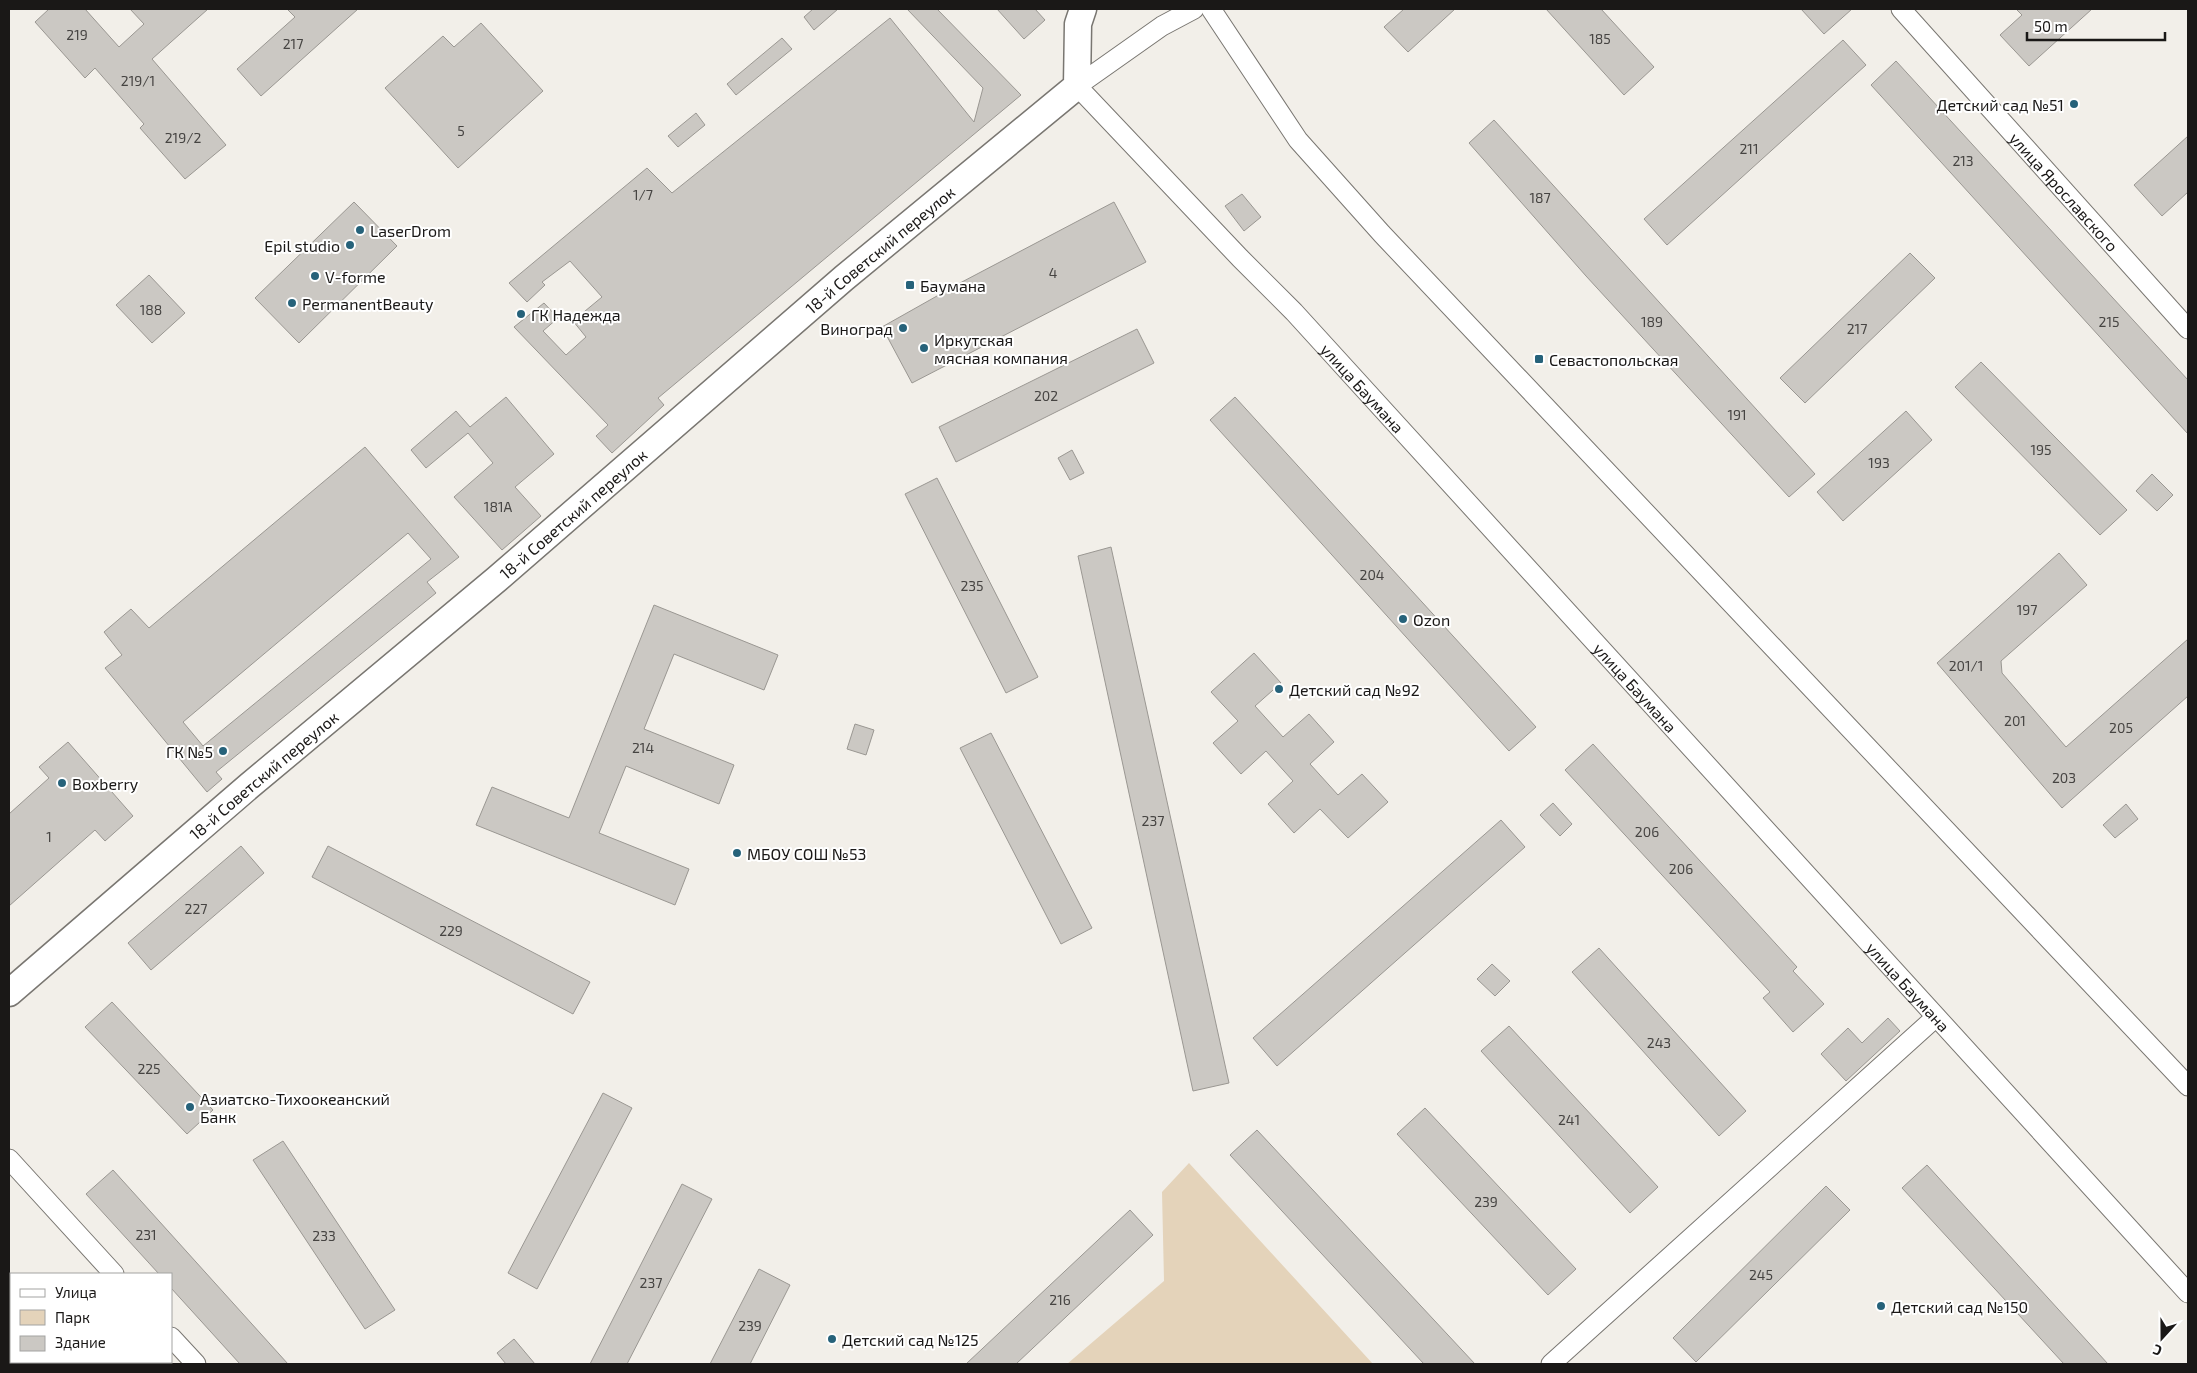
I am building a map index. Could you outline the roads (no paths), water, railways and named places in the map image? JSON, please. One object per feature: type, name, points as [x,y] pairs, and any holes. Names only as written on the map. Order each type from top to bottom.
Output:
[{"type":"street","points":[[1077,86],[1078,24],[1083,9]]},
{"type":"street","points":[[1077,86],[1162,26],[1194,9]]},
{"type":"street","points":[[1211,9],[1298,140],[1382,234],[2188,1086]]},
{"type":"street","name":"улица Ярославского","points":[[1901,9],[2188,329]]},
{"type":"street","name":"18-й Советский переулок","points":[[9,993],[249,786],[497,578],[844,278],[1077,86]]},
{"type":"street","name":"улица Баумана","points":[[1077,86],[1240,258],[1294,312],[2188,1293]]},
{"type":"street","points":[[1551,1364],[1936,1017]]},
{"type":"street","points":[[9,1159],[113,1273]]},
{"type":"street","points":[[172,1339],[196,1364]]},
{"type":"place","name":"Детский сад №51","points":[[2074,104]]},
{"type":"place","name":"LaseгDrom","points":[[360,230]]},
{"type":"place","name":"Epil studio","points":[[350,245]]},
{"type":"place","name":"V-forme","points":[[315,276]]},
{"type":"place","name":"Баумана","points":[[910,285]]},
{"type":"place","name":"PermanentBeauty","points":[[292,303]]},
{"type":"place","name":"ГК Надежда","points":[[521,314]]},
{"type":"place","name":"Виноград","points":[[903,328]]},
{"type":"place","name":"Иркутская мясная компания","points":[[924,348]]},
{"type":"place","name":"Севастопольская","points":[[1539,359]]},
{"type":"place","name":"Ozon","points":[[1403,619]]},
{"type":"place","name":"Детский сад №92","points":[[1279,689]]},
{"type":"place","name":"ГК №5","points":[[223,751]]},
{"type":"place","name":"Boxberry","points":[[62,783]]},
{"type":"place","name":"МБОУ СОШ №53","points":[[737,853]]},
{"type":"place","name":"Азиатско-Тихоокеанский Банк","points":[[190,1107]]},
{"type":"place","name":"Детский сад №150","points":[[1881,1306]]},
{"type":"place","name":"Детский сад №125","points":[[832,1339]]}]
